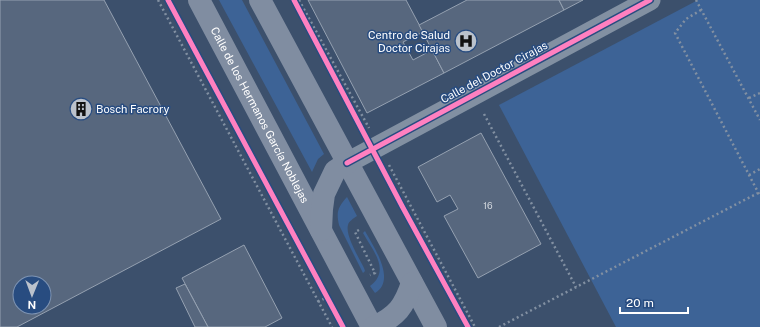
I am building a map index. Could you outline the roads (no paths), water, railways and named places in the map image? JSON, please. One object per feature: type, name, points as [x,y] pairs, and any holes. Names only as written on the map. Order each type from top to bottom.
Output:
[{"type":"main road","name":"Calle de los Hermanos García Noblejas","points":[[199,0],[373,327],[388,320],[400,308],[408,296],[412,283]]},
{"type":"main road","points":[[260,0],[436,327]]},
{"type":"main road","name":"Calle de los Hermanos García Noblejas","points":[[321,230],[324,194],[336,171],[347,163]]},
{"type":"street","name":"Calle del Doctor Cirajas","points":[[347,163],[650,0]]},
{"type":"place","name":"Centro de Salud Doctor Cirajas","points":[[466,41]]},
{"type":"place","name":"Bosch Facrory","points":[[81,109]]}]
